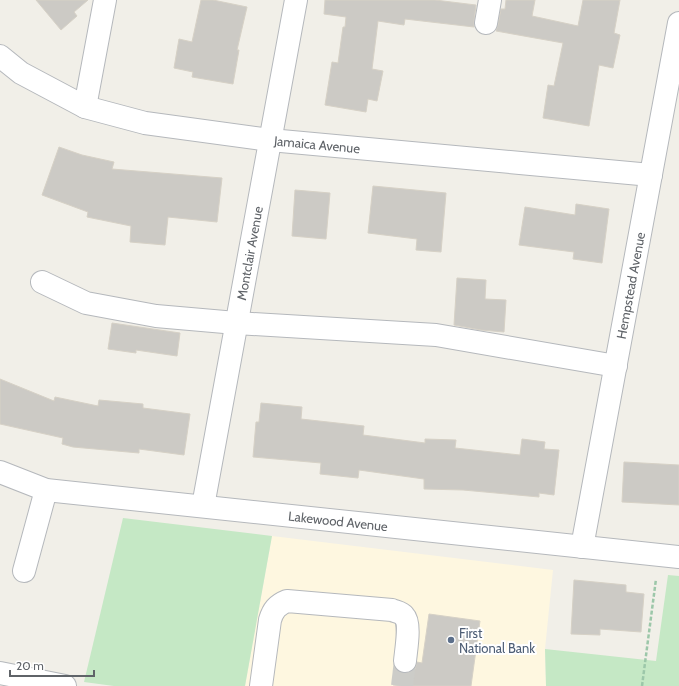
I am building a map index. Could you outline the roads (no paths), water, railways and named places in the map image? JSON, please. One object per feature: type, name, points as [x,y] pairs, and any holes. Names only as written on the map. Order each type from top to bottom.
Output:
[{"type":"street","points":[[86,106],[105,0]]},
{"type":"street","name":"Montclair Avenue","points":[[203,506],[296,0]]},
{"type":"street","points":[[486,23],[490,0]]},
{"type":"street","name":"Hempstead Avenue","points":[[582,547],[679,23]]},
{"type":"street","name":"Jamaica Avenue","points":[[0,56],[21,73],[86,106],[145,123],[270,140],[651,175]]},
{"type":"street","points":[[42,282],[86,303],[156,316],[236,323],[436,335],[616,366]]},
{"type":"street","name":"Lakewood Avenue","points":[[0,472],[46,490],[669,556]]},
{"type":"street","points":[[24,571],[46,490]]},
{"type":"street","points":[[261,686],[270,620],[273,611],[279,604],[287,601],[392,610],[399,612],[405,616],[408,622],[404,661]]},
{"type":"street","points":[[0,673],[65,686]]},
{"type":"tunnel","points":[[402,686],[405,661]]},
{"type":"place","name":"First National Bank","points":[[451,640]]}]
